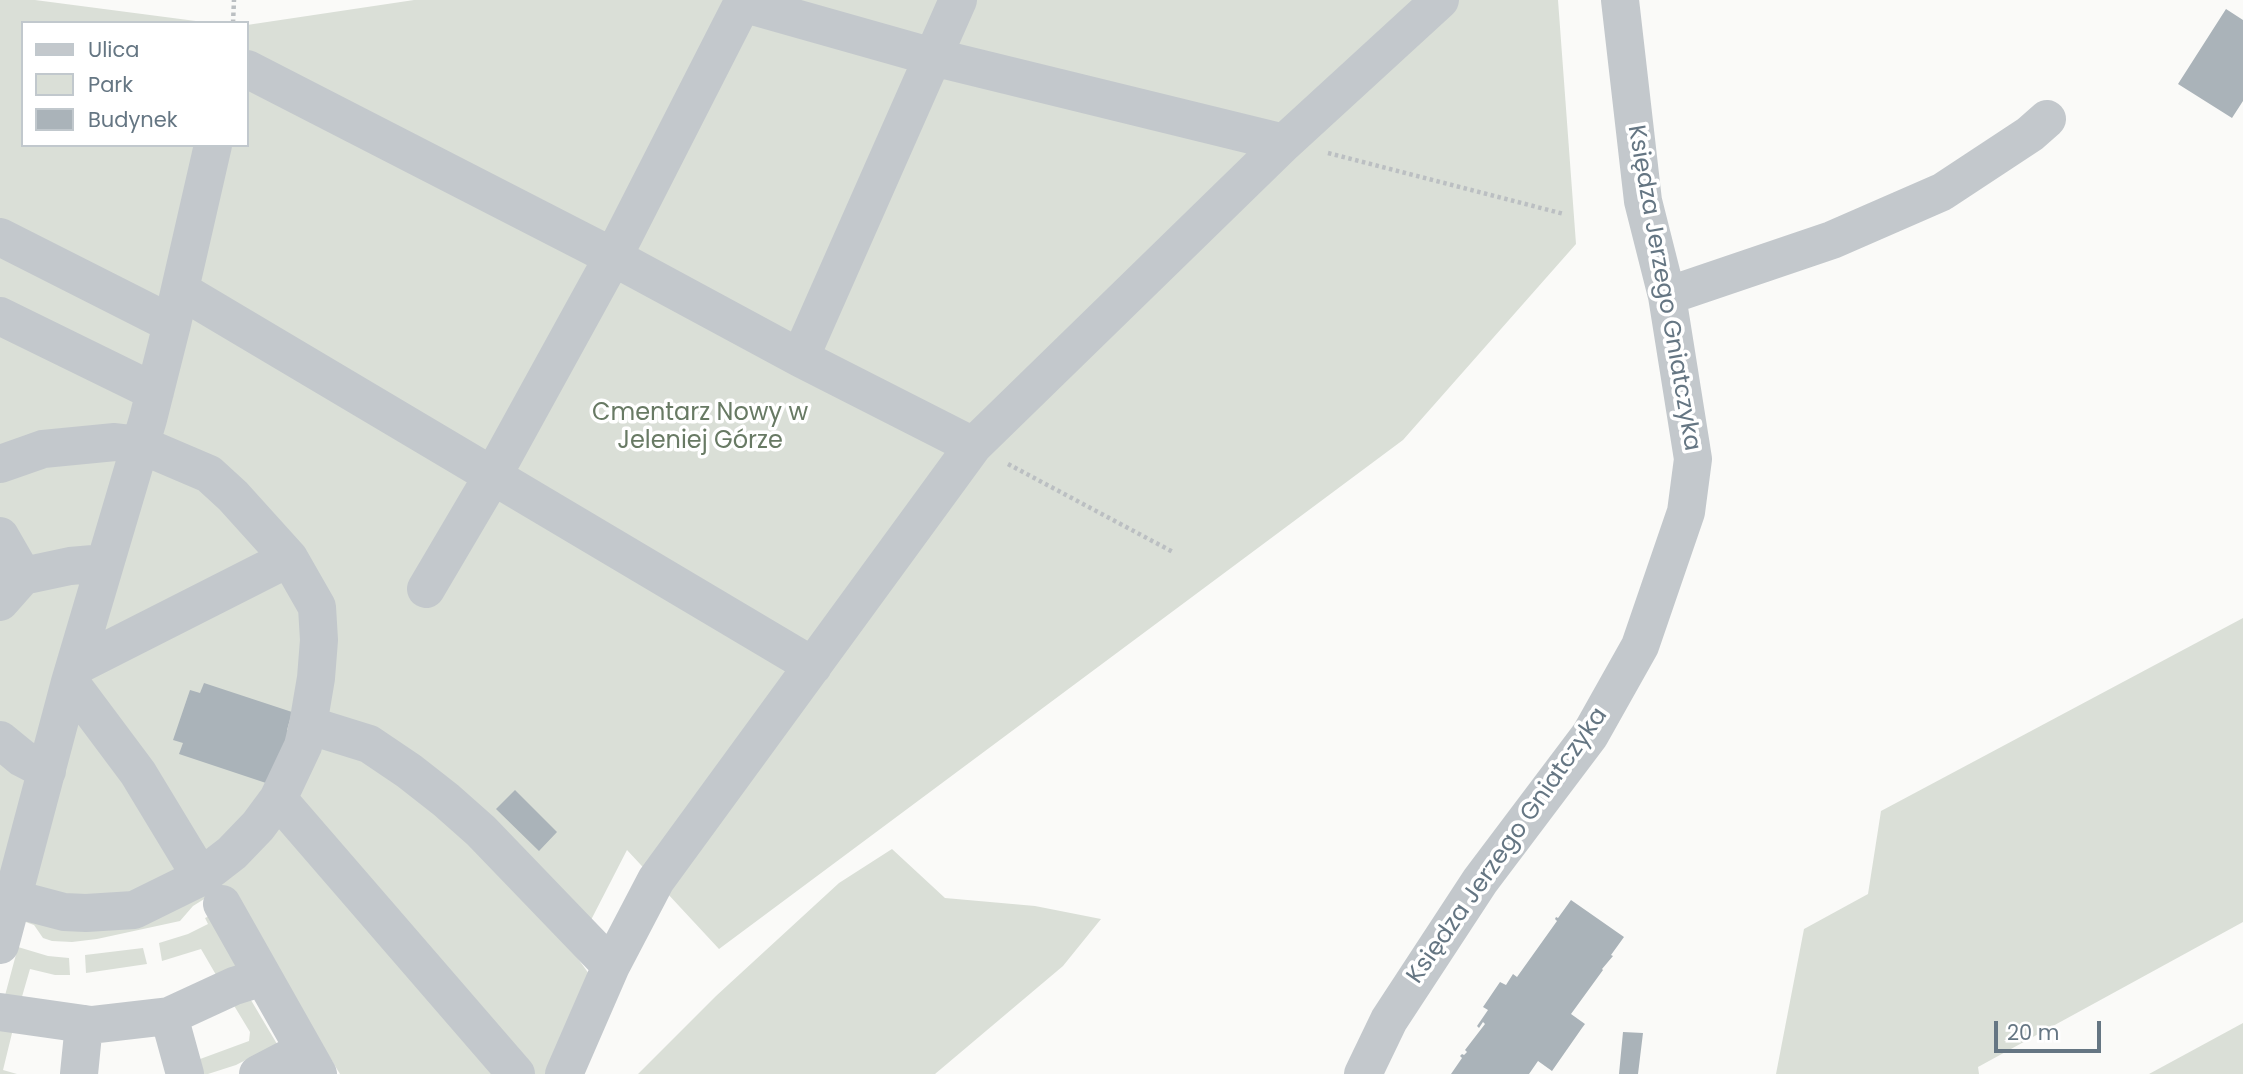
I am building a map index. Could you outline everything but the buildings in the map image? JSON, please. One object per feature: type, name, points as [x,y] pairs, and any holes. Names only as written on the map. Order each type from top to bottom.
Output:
[{"type":"street","points":[[800,358],[958,0]]},
{"type":"street","points":[[564,1074],[611,966],[656,880],[973,446],[1284,143],[1440,0]]},
{"type":"street","name":"Księdza Jerzego Gniatczyka","points":[[1363,1074],[1389,1020],[1480,881],[1590,735],[1640,646],[1686,512],[1693,459],[1667,296],[1643,201],[1620,0]]},
{"type":"street","points":[[426,589],[492,477],[613,257],[743,2],[933,57],[1284,143]]},
{"type":"street","points":[[248,70],[973,446]]},
{"type":"street","points":[[1667,296],[1832,240],[1942,192],[2030,134],[2047,119]]},
{"type":"street","points":[[0,945],[6,897],[47,771],[141,445],[176,307],[212,147]]},
{"type":"street","points":[[0,237],[176,307],[492,477],[813,666]]},
{"type":"street","points":[[0,316],[155,392]]},
{"type":"street","points":[[0,464],[43,449],[115,442],[141,445],[209,474],[233,496],[289,558],[317,607],[319,640],[303,746],[278,799],[258,826],[232,853],[212,891],[134,910],[86,914],[64,912],[6,897]]},
{"type":"street","points":[[0,536],[12,589],[70,566],[106,563]]},
{"type":"street","points":[[73,674],[289,558]]},
{"type":"street","points":[[73,674],[212,891],[311,1062],[258,1074]]},
{"type":"street","points":[[308,725],[369,744],[446,800],[498,849],[611,966]]},
{"type":"street","points":[[0,740],[22,758],[47,771]]},
{"type":"street","points":[[278,799],[516,1074]]},
{"type":"street","points":[[0,1012],[91,1025],[169,1016],[234,986],[263,977]]},
{"type":"street","points":[[169,1016],[185,1074]]},
{"type":"street","points":[[79,1074],[84,1024]]},
{"type":"path","points":[[233,21],[234,0]]},
{"type":"path","points":[[1284,143],[1564,214]]},
{"type":"path","points":[[973,446],[1173,552]]},
{"type":"green space","name":"Cmentarz Nowy w Jeleniej Górze","points":[[0,0],[35,0],[196,21],[21,21],[21,147],[248,147],[248,25],[414,0],[1558,0],[1576,244],[1403,440],[719,949],[627,850],[574,953],[594,981],[551,1074],[340,1074],[225,886],[193,906],[180,921],[72,942],[43,938],[34,925],[0,913]]},
{"type":"green space","points":[[2243,618],[2243,922],[1978,1067],[1979,1074],[1776,1074],[1804,929],[1868,894],[1881,811]]},
{"type":"green space","points":[[892,849],[945,898],[1035,906],[1101,919],[1063,966],[935,1074],[638,1074],[716,996],[839,883]]},
{"type":"green space","points":[[220,911],[240,974],[219,980],[201,949],[162,961],[159,943],[208,924],[205,918]]},
{"type":"green space","points":[[18,947],[48,956],[69,958],[70,975],[55,975],[30,969],[19,1007],[3,1003]]},
{"type":"green space","points":[[143,948],[147,964],[86,973],[85,955]]},
{"type":"green space","points":[[245,990],[277,1044],[236,1065],[208,1074],[194,1074],[192,1062],[249,1041],[250,1032],[230,999]]},
{"type":"green space","points":[[2243,1023],[2243,1074],[2149,1074]]},
{"type":"green space","points":[[0,1025],[14,1025],[3,1070],[17,1074],[0,1074]]}]
